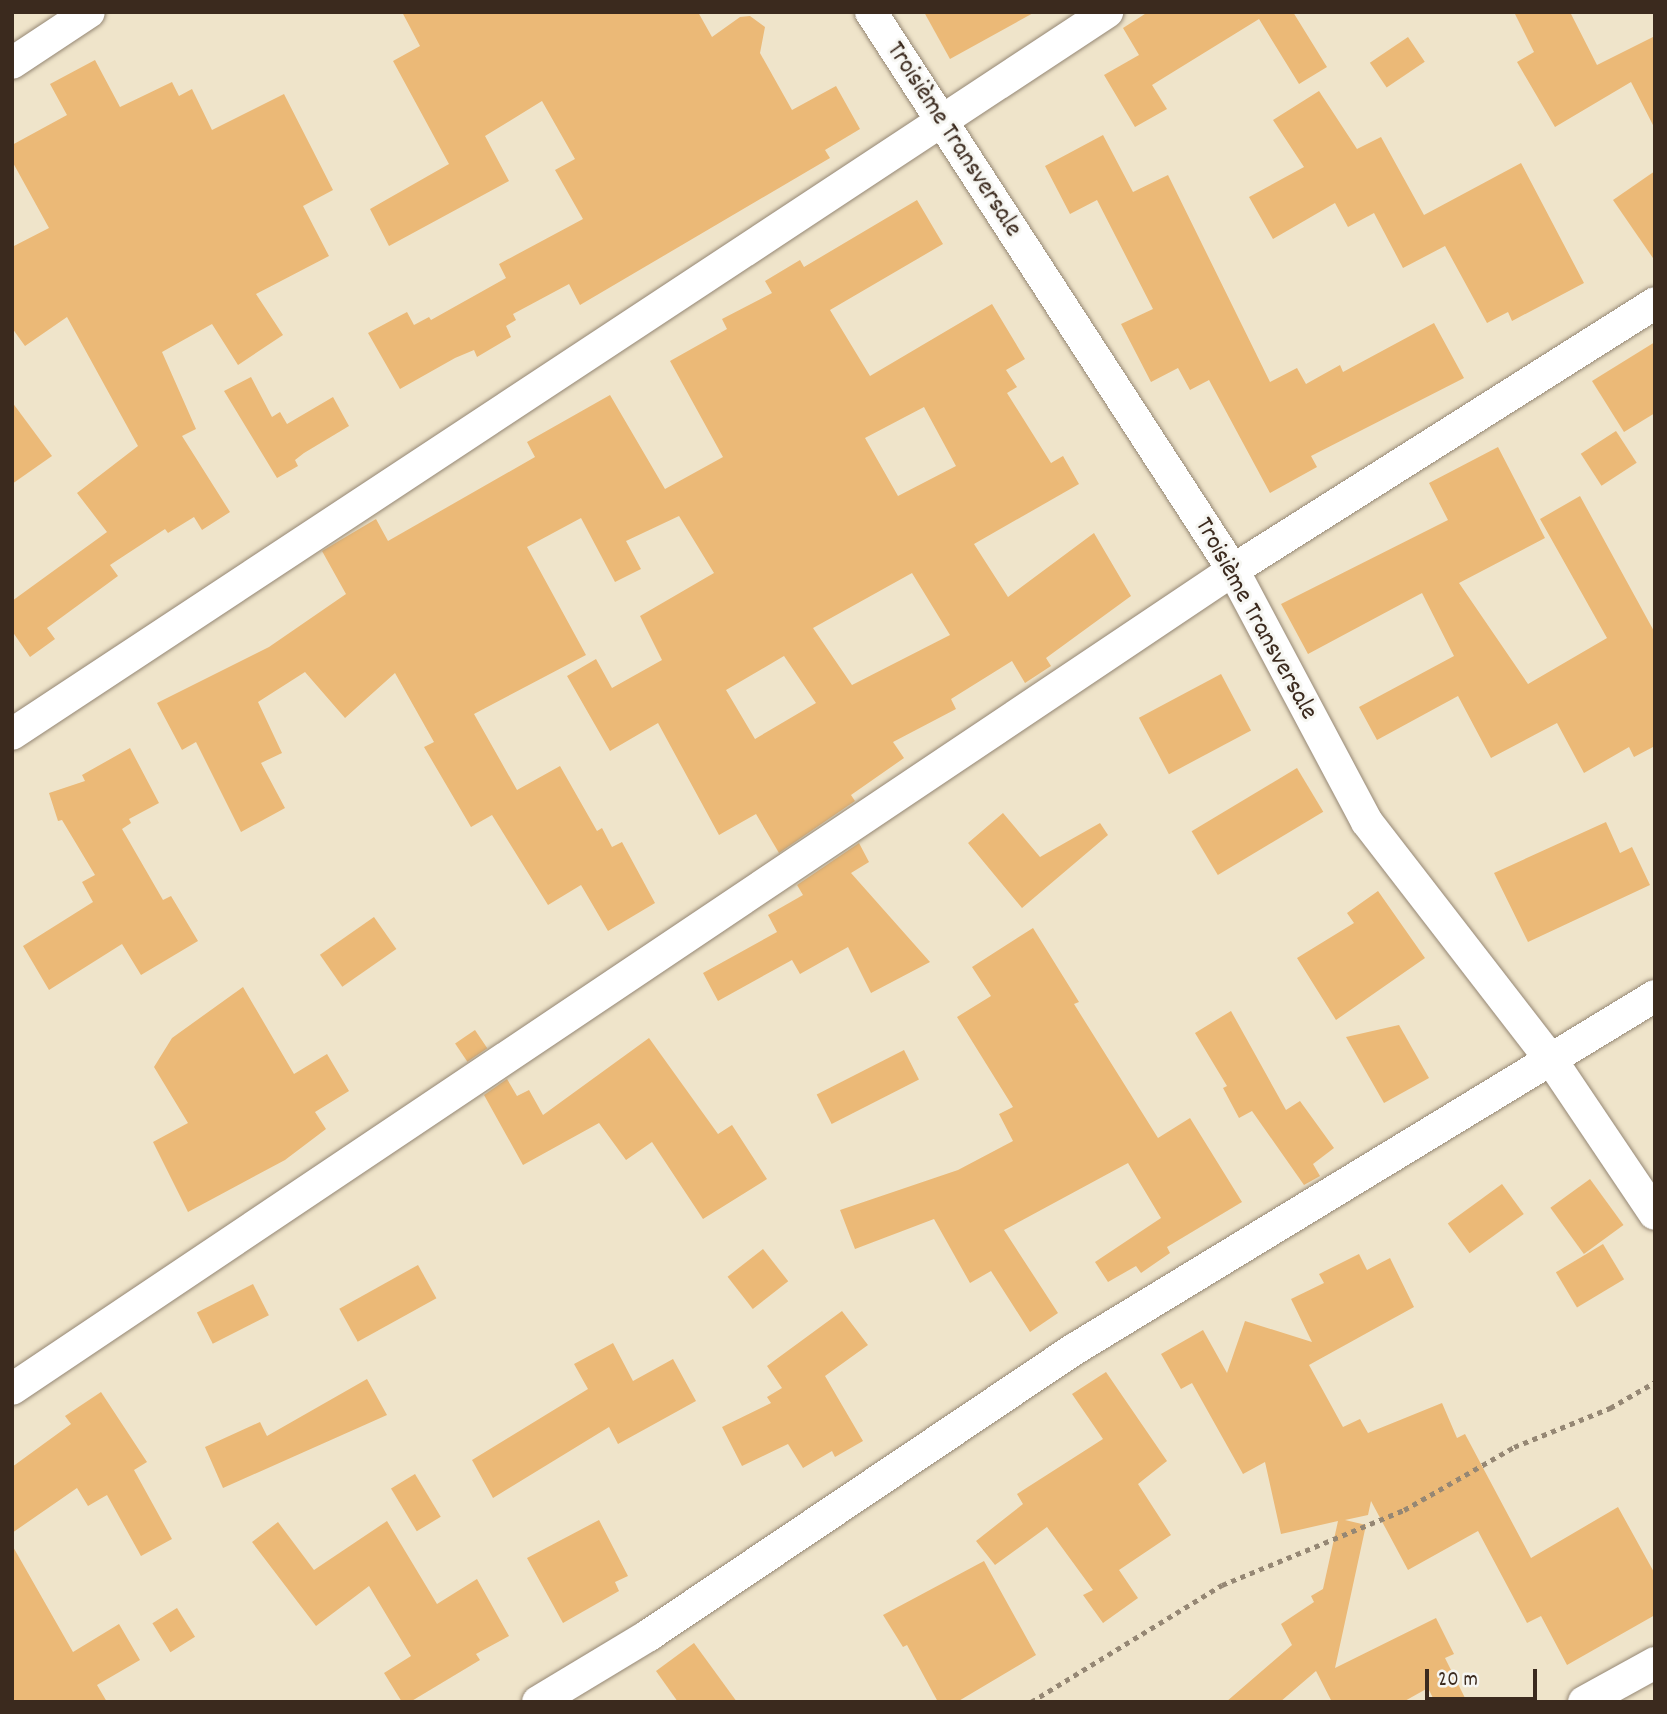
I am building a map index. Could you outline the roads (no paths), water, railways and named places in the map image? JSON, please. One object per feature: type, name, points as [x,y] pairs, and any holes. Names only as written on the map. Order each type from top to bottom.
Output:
[{"type":"street","points":[[12,62],[89,12]]},
{"type":"street","name":"Troisième Transversale","points":[[870,12],[1233,570],[1367,822],[1552,1061],[1655,1214]]},
{"type":"street","points":[[12,734],[1107,12]]},
{"type":"street","points":[[12,1389],[1233,570],[1655,303]]},
{"type":"street","points":[[538,1702],[649,1635],[1073,1350],[1655,996]]},
{"type":"street","points":[[1584,1702],[1655,1663]]}]
